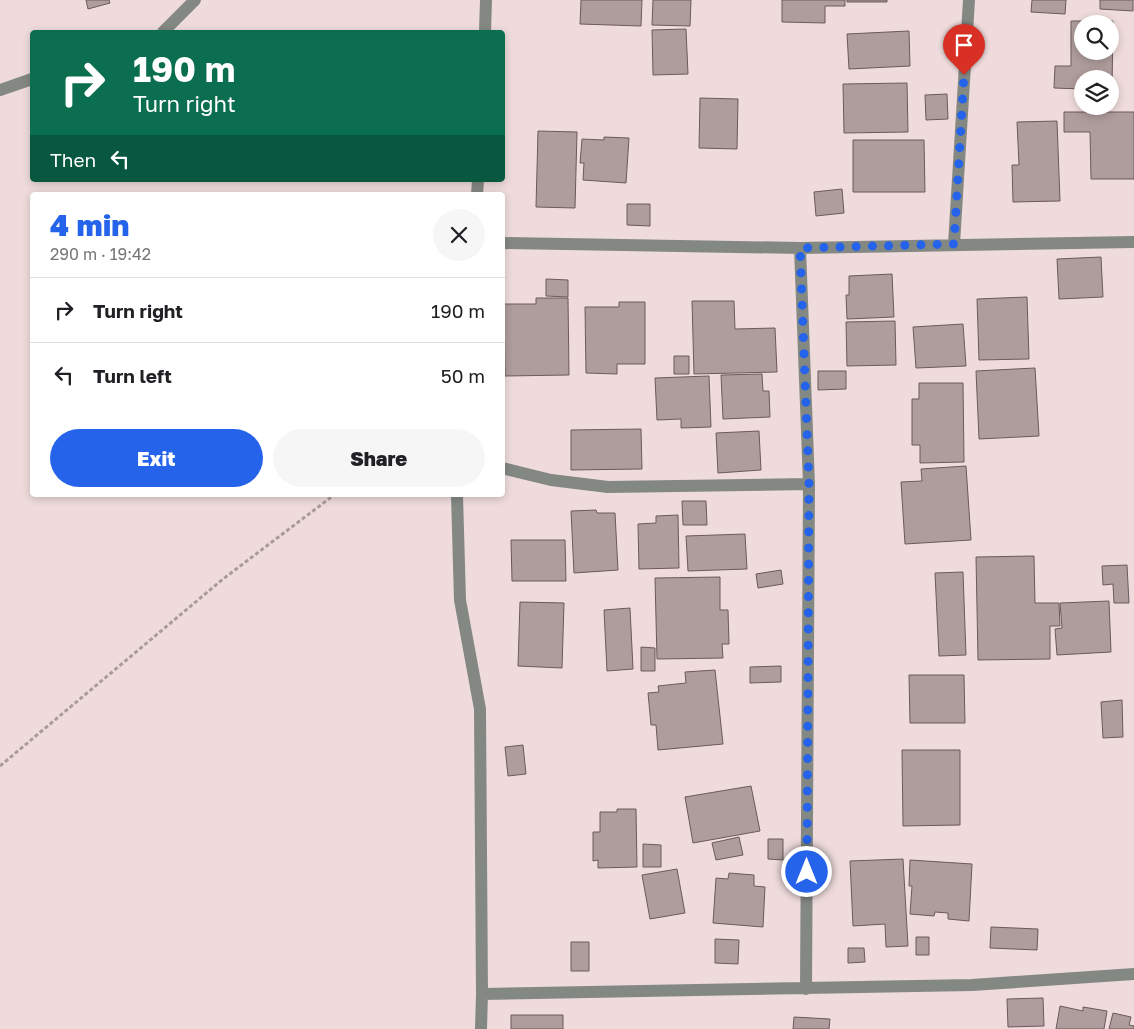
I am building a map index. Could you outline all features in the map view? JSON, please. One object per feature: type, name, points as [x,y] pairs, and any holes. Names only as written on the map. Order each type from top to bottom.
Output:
[{"type":"street","points":[[165,30],[195,0]]},
{"type":"street","points":[[484,30],[486,0]]},
{"type":"street","points":[[954,244],[969,0]]},
{"type":"street","points":[[0,90],[30,80]]},
{"type":"street","points":[[505,243],[800,248],[1134,242]]},
{"type":"street","points":[[800,248],[809,484],[806,989]]},
{"type":"street","points":[[505,469],[551,480],[608,487],[809,484]]},
{"type":"street","points":[[457,497],[460,600],[480,709],[481,1029]]},
{"type":"street","points":[[482,994],[972,985],[1134,974]]},
{"type":"path","points":[[0,766],[223,579],[331,497]]},
{"type":"building","points":[[86,0],[109,0],[110,3],[88,9]]},
{"type":"building","points":[[581,0],[642,0],[641,26],[580,24]]},
{"type":"building","points":[[653,0],[691,0],[690,26],[652,25]]},
{"type":"building","points":[[782,0],[845,0],[845,6],[825,6],[825,23],[782,22]]},
{"type":"building","points":[[847,0],[887,0],[887,2],[847,2]]},
{"type":"building","points":[[1032,0],[1066,0],[1065,14],[1031,12]]},
{"type":"building","points":[[1100,0],[1133,0],[1133,11],[1100,9]]},
{"type":"building","points":[[1071,21],[1074,21],[1074,60],[1112,60],[1112,70],[1074,70],[1074,89],[1054,88],[1055,66],[1071,66]]},
{"type":"building","points":[[686,29],[688,74],[653,75],[652,30]]},
{"type":"building","points":[[909,31],[910,66],[849,69],[847,34]]},
{"type":"building","points":[[907,83],[908,132],[844,133],[843,84]]},
{"type":"building","points":[[947,94],[948,119],[926,120],[925,95]]},
{"type":"building","points":[[700,98],[738,99],[737,149],[699,148]]},
{"type":"building","points":[[1064,112],[1074,112],[1074,115],[1119,115],[1119,112],[1134,112],[1134,179],[1091,179],[1090,132],[1064,132]]},
{"type":"building","points":[[1057,121],[1060,201],[1013,202],[1012,165],[1019,165],[1017,122]]},
{"type":"building","points":[[538,131],[577,132],[575,208],[536,207]]},
{"type":"building","points":[[604,137],[629,138],[626,183],[583,180],[584,163],[580,163],[582,139],[604,140]]},
{"type":"building","points":[[853,140],[924,140],[925,192],[853,192]]},
{"type":"building","points":[[842,189],[844,213],[816,216],[814,192]]},
{"type":"building","points":[[627,204],[650,204],[650,226],[627,225]]},
{"type":"building","points":[[1101,257],[1103,297],[1059,299],[1057,259]]},
{"type":"building","points":[[892,274],[894,317],[847,319],[846,295],[849,295],[849,276]]},
{"type":"building","points":[[546,279],[568,280],[568,297],[546,296]]},
{"type":"building","points":[[1027,297],[1029,359],[979,360],[977,299]]},
{"type":"building","points":[[536,298],[568,298],[569,375],[505,376],[505,304],[536,304]]},
{"type":"building","points":[[692,301],[734,301],[735,329],[775,328],[777,372],[694,374]]},
{"type":"building","points":[[619,302],[645,302],[645,364],[617,364],[617,374],[586,373],[585,307],[619,307]]},
{"type":"building","points":[[895,321],[896,365],[847,366],[846,322]]},
{"type":"building","points":[[963,324],[966,366],[916,368],[913,327]]},
{"type":"building","points":[[674,356],[689,356],[689,374],[674,374]]},
{"type":"building","points":[[1035,368],[1039,436],[979,439],[976,371]]},
{"type":"building","points":[[818,371],[846,371],[846,389],[818,390]]},
{"type":"building","points":[[762,374],[763,391],[769,391],[770,417],[723,419],[721,375]]},
{"type":"building","points":[[709,376],[711,427],[681,428],[681,419],[657,420],[655,378]]},
{"type":"building","points":[[919,383],[963,383],[964,462],[920,463],[920,445],[912,445],[912,399],[919,399]]},
{"type":"building","points":[[641,429],[642,469],[571,470],[571,430]]},
{"type":"building","points":[[759,431],[761,470],[718,473],[716,433]]},
{"type":"building","points":[[966,466],[971,540],[905,544],[901,482],[922,481],[921,469]]},
{"type":"building","points":[[682,501],[706,501],[707,525],[683,525]]},
{"type":"building","points":[[596,510],[597,513],[615,513],[618,570],[574,573],[571,511]]},
{"type":"building","points":[[678,515],[679,568],[639,569],[638,524],[656,523],[656,516]]},
{"type":"building","points":[[745,534],[747,569],[688,571],[686,536]]},
{"type":"building","points":[[511,540],[565,540],[566,581],[512,581]]},
{"type":"building","points":[[1034,556],[1035,603],[1059,603],[1060,626],[1050,626],[1050,659],[978,660],[976,557]]},
{"type":"building","points":[[1127,565],[1129,603],[1114,603],[1113,584],[1103,585],[1102,566]]},
{"type":"building","points":[[781,570],[783,584],[758,588],[756,574]]},
{"type":"building","points":[[963,572],[966,655],[939,656],[935,573]]},
{"type":"building","points":[[720,577],[720,610],[728,610],[729,644],[722,644],[723,658],[657,659],[655,578]]},
{"type":"building","points":[[1109,601],[1111,652],[1057,655],[1055,629],[1062,628],[1060,603]]},
{"type":"building","points":[[520,602],[564,603],[562,668],[518,666]]},
{"type":"building","points":[[630,608],[633,669],[607,671],[604,610]]},
{"type":"building","points":[[641,647],[655,648],[655,671],[641,671]]},
{"type":"building","points":[[781,666],[781,682],[750,683],[750,667]]},
{"type":"building","points":[[715,670],[723,744],[658,750],[656,725],[651,725],[648,693],[659,692],[658,686],[686,683],[685,672]]},
{"type":"building","points":[[909,675],[964,675],[965,723],[910,723]]},
{"type":"building","points":[[1122,700],[1123,737],[1103,738],[1101,702]]},
{"type":"building","points":[[523,745],[526,774],[508,776],[505,747]]},
{"type":"building","points":[[902,750],[960,750],[960,825],[903,826]]},
{"type":"building","points":[[751,786],[760,831],[693,843],[685,797]]},
{"type":"building","points":[[617,809],[636,809],[637,867],[598,868],[598,860],[593,861],[593,832],[600,832],[600,812],[617,812]]},
{"type":"building","points":[[739,837],[743,855],[716,860],[712,843]]},
{"type":"building","points":[[768,839],[783,839],[783,860],[768,859]]},
{"type":"building","points":[[643,844],[661,845],[661,867],[643,867]]},
{"type":"building","points":[[903,859],[908,946],[886,947],[885,924],[853,926],[850,861]]},
{"type":"building","points":[[910,860],[972,864],[969,921],[948,919],[948,913],[935,912],[934,916],[910,914],[912,886],[909,886]]},
{"type":"building","points":[[677,869],[685,913],[650,919],[642,875]]},
{"type":"building","points":[[729,873],[754,875],[754,886],[765,887],[763,927],[713,923],[716,878],[728,879]]},
{"type":"building","points":[[991,927],[1038,929],[1037,950],[990,948]]},
{"type":"building","points":[[916,937],[929,937],[929,955],[916,955]]},
{"type":"building","points":[[715,939],[739,940],[738,964],[715,963]]},
{"type":"building","points":[[571,942],[589,942],[589,971],[571,971]]},
{"type":"building","points":[[848,948],[864,948],[865,962],[848,963]]},
{"type":"building","points":[[1043,998],[1044,1026],[1008,1027],[1007,999]]},
{"type":"building","points":[[1060,1006],[1083,1011],[1083,1007],[1107,1011],[1104,1029],[1056,1029]]},
{"type":"building","points":[[1113,1013],[1131,1017],[1129,1025],[1134,1026],[1134,1029],[1109,1029]]},
{"type":"building","points":[[511,1015],[563,1015],[563,1029],[511,1029]]},
{"type":"building","points":[[794,1017],[830,1019],[829,1029],[793,1029]]},
{"type":"route","points":[[807,872],[809,484],[800,248],[954,244],[964,75]]}]
